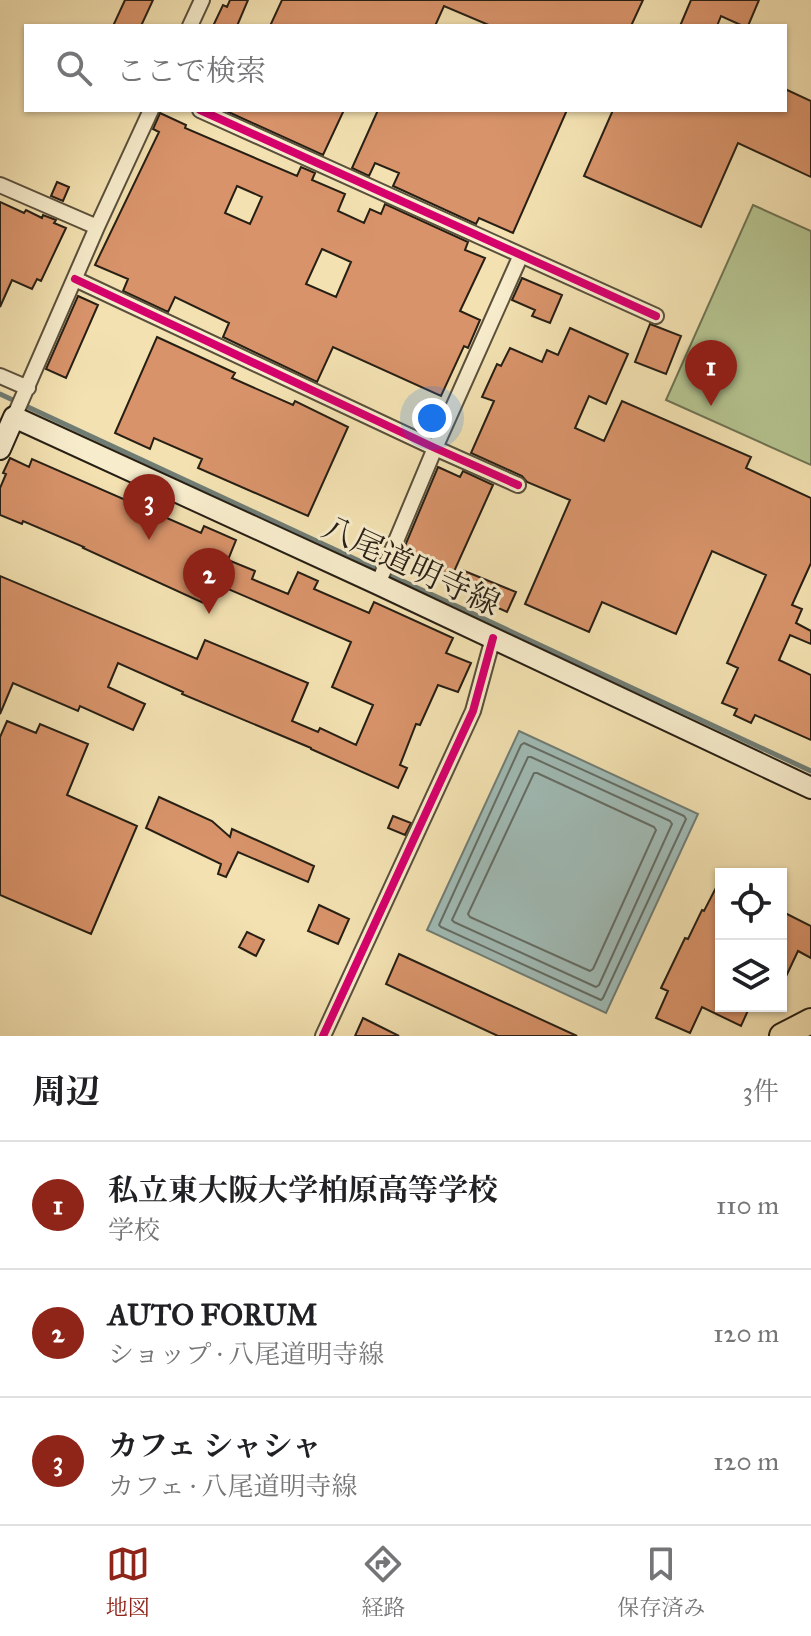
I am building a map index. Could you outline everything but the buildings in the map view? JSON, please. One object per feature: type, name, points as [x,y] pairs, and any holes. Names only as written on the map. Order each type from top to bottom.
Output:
[{"type":"highway","points":[[782,1036],[811,1021]]},
{"type":"main road","points":[[0,449],[14,417]]},
{"type":"main road","name":"八尾道明寺線","points":[[14,417],[382,574],[493,638],[811,788]]},
{"type":"street","points":[[191,24],[202,0]]},
{"type":"street","points":[[14,417],[150,112]]},
{"type":"street","points":[[204,112],[656,316]]},
{"type":"street","points":[[0,185],[97,227]]},
{"type":"street","points":[[382,574],[521,255]]},
{"type":"street","points":[[75,279],[518,485]]},
{"type":"street","points":[[0,376],[28,388]]},
{"type":"street","points":[[323,1036],[473,711],[493,638]]},
{"type":"green space","points":[[753,205],[811,231],[811,465],[666,400]]},
{"type":"water","points":[[519,731],[698,814],[606,1013],[427,930]]},
{"type":"waterway","points":[[0,394],[811,771]]},
{"type":"cycle path","points":[[204,112],[656,316]]},
{"type":"cycle path","points":[[75,279],[518,485]]},
{"type":"cycle path","points":[[323,1036],[473,711],[493,638]]},
{"type":"place","name":"私立東大阪大学柏原高等学校","points":[[711,406]]},
{"type":"place","name":"カフェ シャシャ","points":[[149,540]]},
{"type":"place","name":"AUTO FORUM","points":[[209,614]]}]
